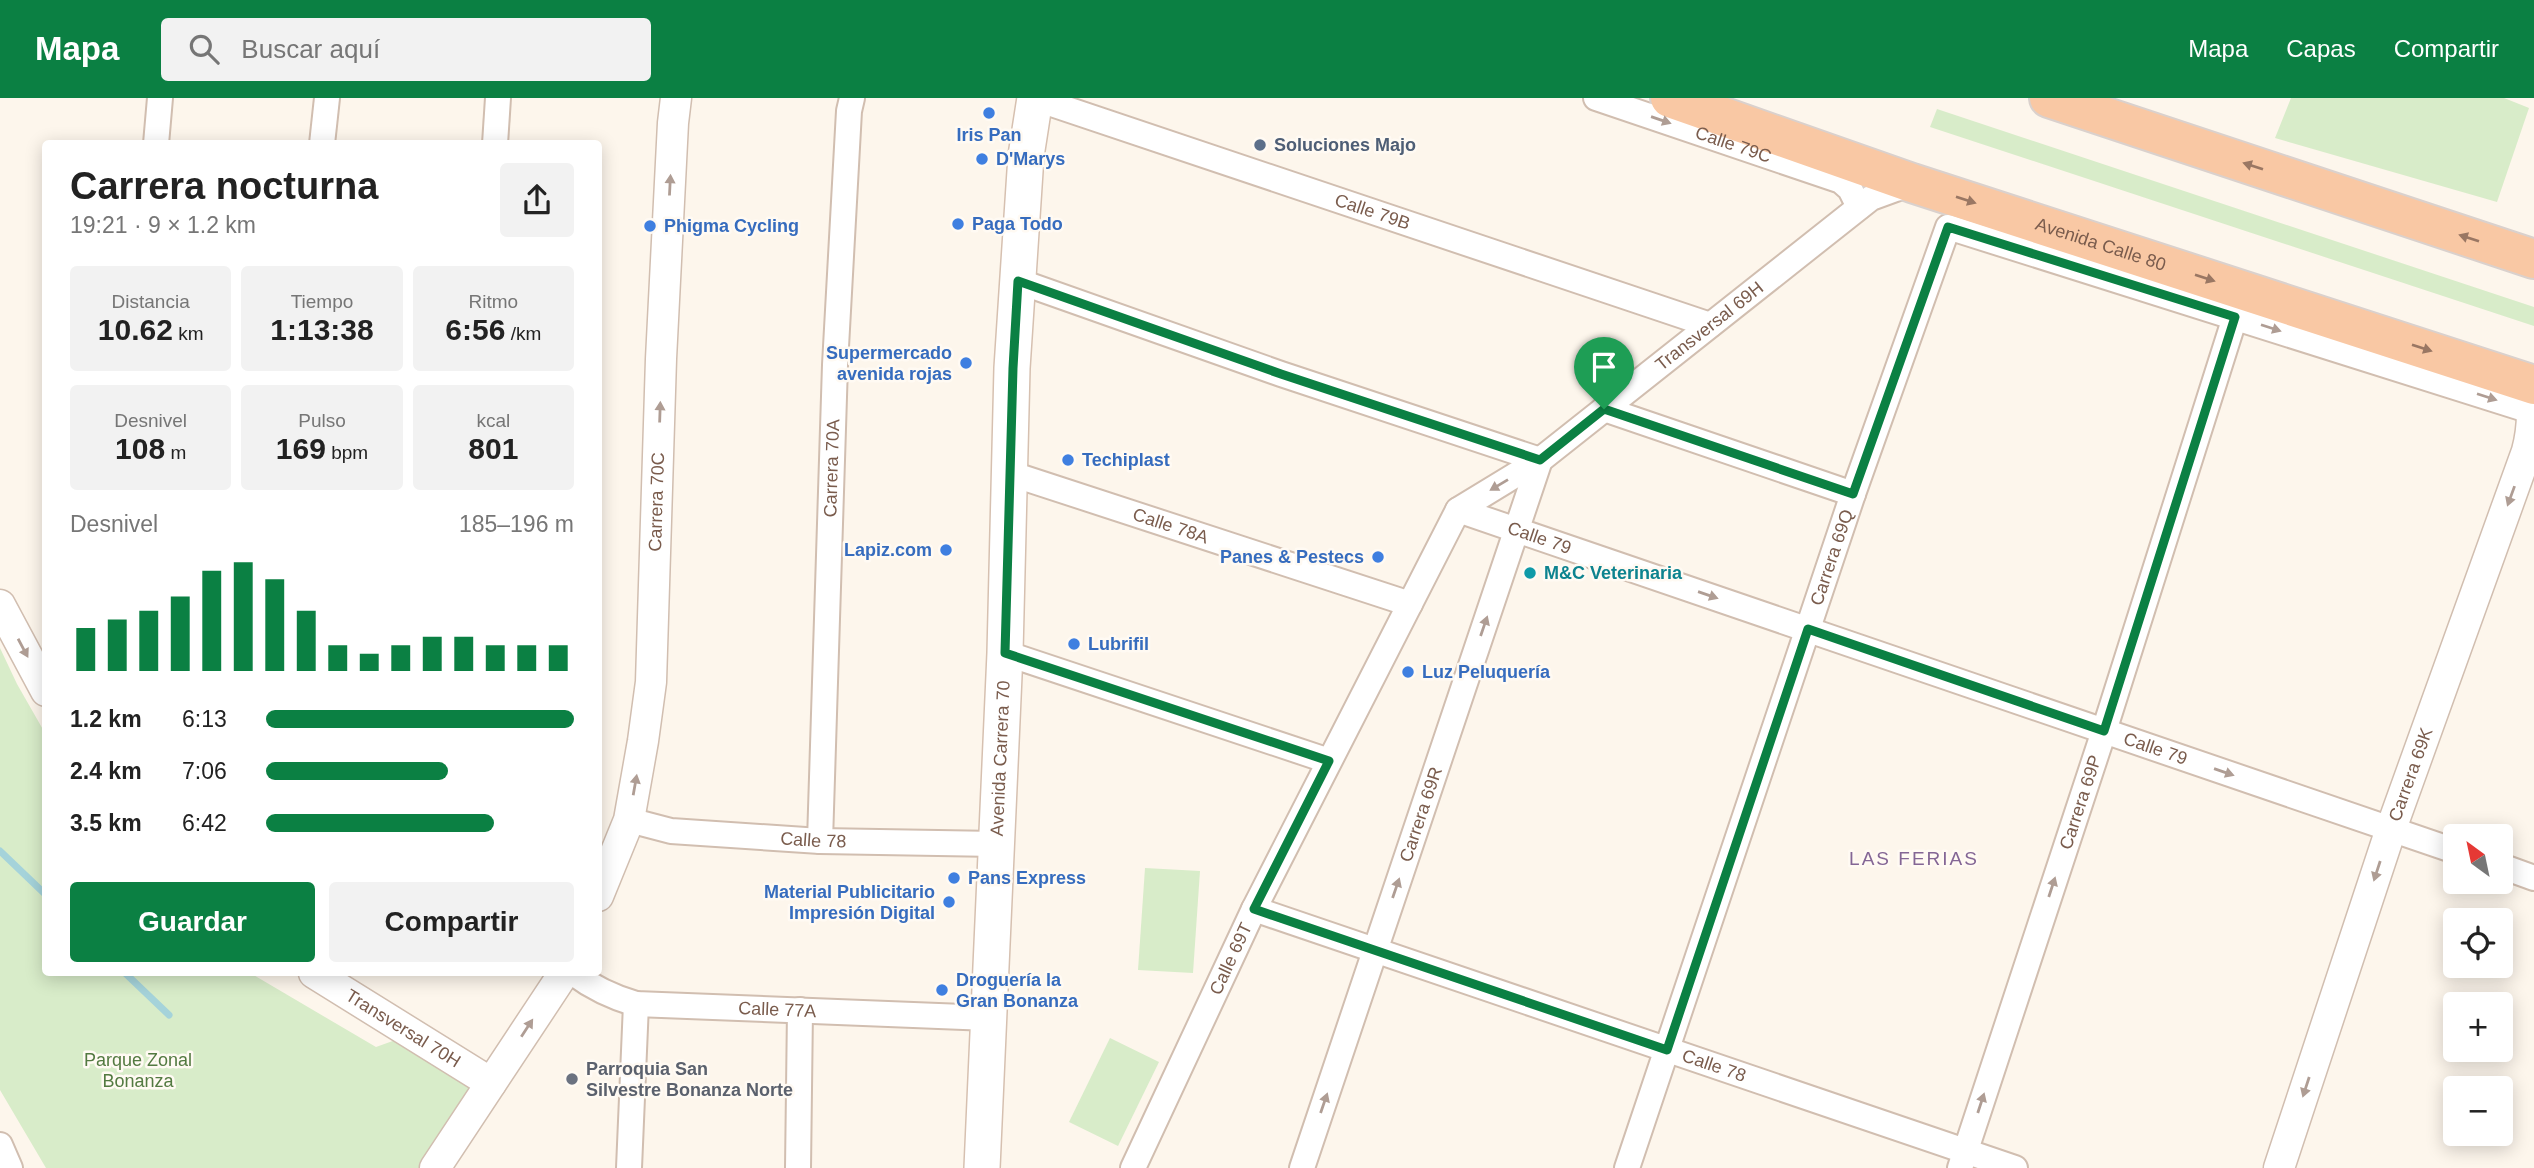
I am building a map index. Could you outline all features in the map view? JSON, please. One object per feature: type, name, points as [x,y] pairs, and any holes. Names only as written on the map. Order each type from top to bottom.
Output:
[{"type":"highway","name":"Avenida Calle 80","points":[[1670,98],[2532,398]]},
{"type":"highway","points":[[2049,98],[2534,259]]},
{"type":"main road","name":"Avenida Carrera 70","points":[[982,1168],[1018,281],[1026,156],[1034,98]]},
{"type":"street","points":[[156,140],[160,98]]},
{"type":"street","points":[[323,140],[327,98]]},
{"type":"street","points":[[495,140],[498,98]]},
{"type":"street","name":"Carrera 70C","points":[[602,886],[629,820],[643,741],[651,669],[661,359],[676,98]]},
{"type":"street","name":"Carrera 70A","points":[[820,841],[835,365],[849,111],[852,98]]},
{"type":"street","name":"Calle 79B","points":[[1034,98],[1710,325]]},
{"type":"street","name":"Calle 79C","points":[[1596,98],[1841,181],[1850,189],[1859,207]]},
{"type":"street","name":"Transversal 69H","points":[[1458,509],[1540,460],[1859,207],[1884,192],[1912,183]]},
{"type":"street","name":"Carrera 69Q","points":[[1627,1168],[1853,494],[1948,227],[2235,317]]},
{"type":"street","points":[[1018,281],[1281,374],[1540,460]]},
{"type":"street","points":[[2235,317],[2532,398]]},
{"type":"street","name":"Carrera 69P","points":[[1963,1159],[2104,731],[2235,317]]},
{"type":"street","name":"Carrera 69K","points":[[2279,1168],[2390,829],[2527,451],[2532,398]]},
{"type":"street","points":[[1604,409],[1853,494]]},
{"type":"street","name":"Carrera 69R","points":[[1302,1168],[1540,460]]},
{"type":"street","name":"Calle 78A","points":[[1009,473],[1410,604]]},
{"type":"street","points":[[1410,604],[1458,509]]},
{"type":"street","name":"Calle 79","points":[[1458,509],[2443,847]]},
{"type":"street","name":"Calle 69T","points":[[1133,1168],[1254,909],[1410,604]]},
{"type":"street","points":[[0,605],[42,684]]},
{"type":"street","points":[[1005,653],[1329,761]]},
{"type":"street","name":"Calle 78","points":[[629,820],[671,831],[820,841],[997,844]]},
{"type":"street","points":[[2513,870],[2534,878]]},
{"type":"street","name":"Calle 78","points":[[1254,909],[1667,1050],[1963,1159],[2015,1168]]},
{"type":"street","points":[[435,1168],[562,976]]},
{"type":"street","name":"Calle 77A","points":[[577,976],[610,997],[636,1004],[989,1018]]},
{"type":"street","name":"Transversal 70H","points":[[333,978],[491,1083]]},
{"type":"street","points":[[629,1168],[636,1004]]},
{"type":"street","points":[[799,1168],[800,1010]]},
{"type":"street","points":[[0,1145],[10,1168]]},
{"type":"green space","points":[[2291,98],[2504,98],[2529,108],[2497,202],[2275,138]]},
{"type":"green space","points":[[1937,109],[2534,307],[2534,326],[1930,127]]},
{"type":"green space","name":"Parque Zonal Bonanza","points":[[0,648],[42,728],[42,976],[255,976],[376,1047],[401,1038],[471,1088],[440,1168],[46,1168],[0,1090]]},
{"type":"green space","points":[[1145,868],[1200,871],[1193,973],[1138,970]]},
{"type":"green space","points":[[1110,1038],[1159,1062],[1118,1146],[1069,1122]]},
{"type":"waterway","points":[[0,851],[42,891]]},
{"type":"waterway","points":[[128,976],[169,1015]]},
{"type":"place","name":"Iris Pan","points":[[989,113]]},
{"type":"place","name":"Soluciones Majo","points":[[1260,145]]},
{"type":"place","name":"D'Marys","points":[[982,159]]},
{"type":"place","name":"Paga Todo","points":[[958,224]]},
{"type":"place","name":"Phigma Cycling","points":[[650,226]]},
{"type":"place","name":"Supermercado avenida rojas","points":[[966,363]]},
{"type":"place","name":"Techiplast","points":[[1068,460]]},
{"type":"place","name":"Lapiz.com","points":[[946,550]]},
{"type":"place","name":"Panes & Pestecs","points":[[1378,557]]},
{"type":"place","name":"M&C Veterinaria","points":[[1530,573]]},
{"type":"place","name":"Lubrifil","points":[[1074,644]]},
{"type":"place","name":"Luz Peluquería","points":[[1408,672]]},
{"type":"place","name":"Pans Express","points":[[954,878]]},
{"type":"place","name":"Material Publicitario Impresión Digital","points":[[949,902]]},
{"type":"place","name":"Droguería la Gran Bonanza","points":[[942,990]]},
{"type":"place","name":"Parroquia San Silvestre Bonanza Norte","points":[[572,1079]]},
{"type":"district","name":"LAS FERIAS","points":[[1914,858]]},
{"type":"route","points":[[1948,227],[2235,317],[2104,731],[1808,629],[1667,1050],[1254,909],[1329,761],[1005,653],[1009,473],[1018,281],[1281,374],[1540,460],[1604,409],[1853,494],[1948,227]]}]
